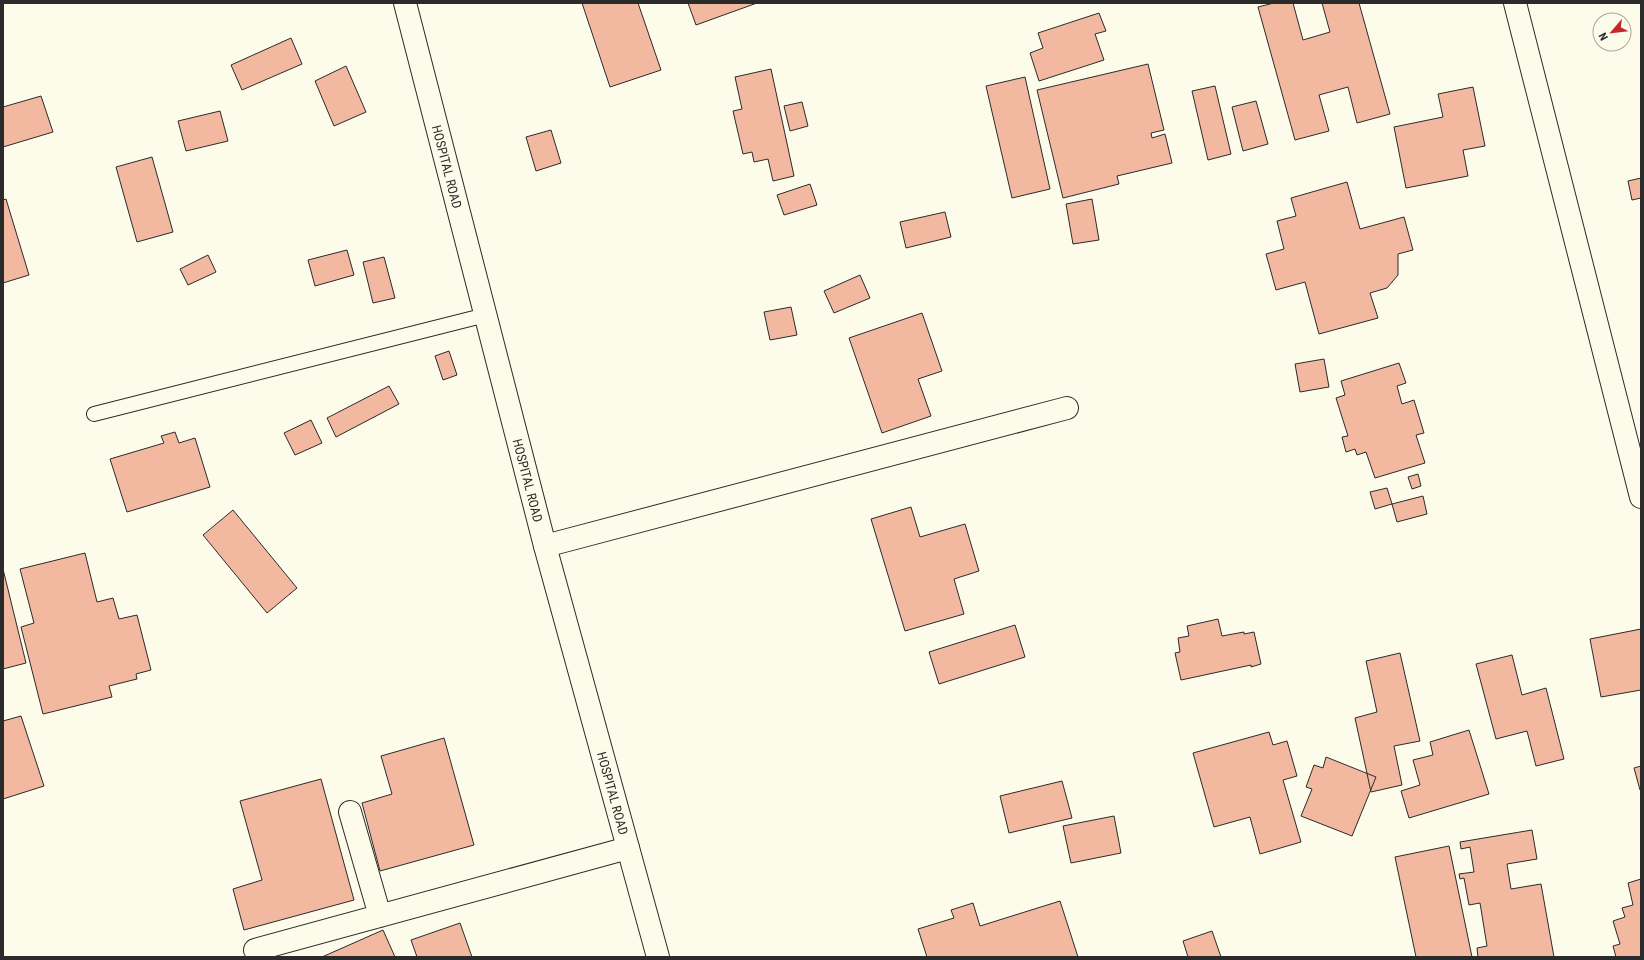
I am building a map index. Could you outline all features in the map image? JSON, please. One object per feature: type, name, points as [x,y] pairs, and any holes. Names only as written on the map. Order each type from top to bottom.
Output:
[{"type":"street","name":"HOSPITAL ROAD","points":[[405,3],[545,546],[658,957]]},
{"type":"street","points":[[1515,3],[1641,497]]},
{"type":"street","points":[[545,546],[1067,408]]},
{"type":"street","points":[[350,812],[380,916]]},
{"type":"street","points":[[255,950],[628,848]]},
{"type":"lane","points":[[94,414],[486,315]]},
{"type":"building","points":[[582,3],[638,3],[661,70],[610,87]]},
{"type":"building","points":[[688,3],[757,3],[696,25]]},
{"type":"building","points":[[1274,3],[1293,3],[1303,40],[1330,32],[1322,3],[1359,3],[1390,114],[1357,123],[1348,87],[1319,95],[1329,131],[1295,140],[1258,7]]},
{"type":"building","points":[[1099,13],[1106,31],[1095,34],[1104,60],[1039,81],[1030,53],[1043,48],[1038,33]]},
{"type":"building","points":[[291,38],[302,64],[242,90],[231,65]]},
{"type":"building","points":[[1148,64],[1164,130],[1151,133],[1152,138],[1165,134],[1172,163],[1117,176],[1119,184],[1063,198],[1037,90]]},
{"type":"building","points":[[346,66],[366,112],[334,126],[315,81]]},
{"type":"building","points":[[771,69],[794,176],[773,181],[768,159],[754,162],[752,152],[743,154],[733,111],[742,109],[735,77]]},
{"type":"building","points":[[1025,77],[1050,189],[1012,198],[986,86]]},
{"type":"building","points":[[1215,86],[1231,154],[1208,160],[1192,91]]},
{"type":"building","points":[[1473,87],[1485,146],[1463,150],[1468,176],[1406,188],[1394,127],[1443,117],[1438,94]]},
{"type":"building","points":[[41,96],[53,132],[3,147],[3,107]]},
{"type":"building","points":[[1256,101],[1268,144],[1243,151],[1232,107]]},
{"type":"building","points":[[802,102],[808,126],[790,131],[784,106]]},
{"type":"building","points":[[220,111],[228,141],[186,151],[178,121]]},
{"type":"building","points":[[551,130],[561,163],[536,171],[526,137]]},
{"type":"building","points":[[152,157],[173,232],[137,242],[116,167]]},
{"type":"building","points":[[1641,178],[1641,198],[1632,200],[1628,181]]},
{"type":"building","points":[[1347,182],[1360,229],[1404,217],[1413,250],[1398,254],[1398,275],[1387,288],[1370,293],[1378,318],[1319,334],[1305,282],[1276,290],[1266,254],[1284,249],[1277,221],[1296,216],[1291,198]]},
{"type":"building","points":[[810,184],[817,205],[784,215],[777,195]]},
{"type":"building","points":[[6,199],[29,275],[3,283],[3,200]]},
{"type":"building","points":[[1092,199],[1099,240],[1073,244],[1066,204]]},
{"type":"building","points":[[945,212],[951,237],[906,248],[900,222]]},
{"type":"building","points":[[347,250],[354,275],[315,286],[308,260]]},
{"type":"building","points":[[208,255],[216,272],[188,285],[180,269]]},
{"type":"building","points":[[384,257],[395,298],[373,303],[363,262]]},
{"type":"building","points":[[860,275],[870,298],[834,313],[824,291]]},
{"type":"building","points":[[791,307],[797,335],[770,340],[764,312]]},
{"type":"building","points":[[922,313],[942,371],[918,379],[931,416],[882,433],[849,338]]},
{"type":"building","points":[[449,351],[457,375],[443,380],[435,356]]},
{"type":"building","points":[[1324,359],[1329,387],[1300,392],[1295,364]]},
{"type":"building","points":[[1399,363],[1406,383],[1397,386],[1402,404],[1414,400],[1424,433],[1416,435],[1425,463],[1375,478],[1366,452],[1357,455],[1355,449],[1346,452],[1342,437],[1348,436],[1336,398],[1345,395],[1341,381]]},
{"type":"building","points":[[389,386],[399,404],[336,437],[327,418]]},
{"type":"building","points":[[311,420],[322,443],[295,455],[284,433]]},
{"type":"building","points":[[175,432],[179,443],[195,438],[210,487],[127,512],[110,459],[164,443],[161,436]]},
{"type":"building","points":[[1418,474],[1421,486],[1412,489],[1408,477]]},
{"type":"building","points":[[1387,488],[1392,504],[1375,509],[1370,492]]},
{"type":"building","points":[[1423,496],[1427,514],[1397,522],[1392,504]]},
{"type":"building","points":[[911,507],[920,537],[965,524],[979,571],[954,579],[964,614],[905,631],[871,519]]},
{"type":"building","points":[[233,510],[297,588],[267,613],[203,535]]},
{"type":"building","points":[[85,553],[97,602],[113,598],[119,619],[137,615],[151,670],[136,674],[137,679],[109,686],[112,697],[43,714],[21,627],[34,623],[20,569]]},
{"type":"building","points":[[3,569],[26,663],[3,669]]},
{"type":"building","points":[[1218,619],[1222,636],[1244,632],[1244,634],[1254,632],[1261,664],[1181,680],[1175,653],[1180,652],[1178,638],[1189,636],[1187,626]]},
{"type":"building","points":[[1015,625],[1025,657],[939,684],[929,652]]},
{"type":"building","points":[[1641,629],[1641,690],[1601,697],[1590,639]]},
{"type":"building","points":[[1400,653],[1420,741],[1394,746],[1402,785],[1371,792],[1355,718],[1377,712],[1366,661]]},
{"type":"building","points":[[1512,655],[1522,695],[1546,688],[1564,759],[1536,766],[1527,731],[1496,739],[1476,664]]},
{"type":"building","points":[[21,716],[44,786],[3,799],[3,721]]},
{"type":"building","points":[[1469,730],[1489,794],[1409,818],[1401,791],[1420,785],[1413,760],[1433,755],[1430,742]]},
{"type":"building","points":[[1269,732],[1273,745],[1287,741],[1297,776],[1283,780],[1301,842],[1260,854],[1250,817],[1214,827],[1193,753]]},
{"type":"building","points":[[444,738],[474,845],[380,871],[362,803],[392,794],[381,756]]},
{"type":"building","points":[[1326,757],[1376,777],[1352,836],[1301,816],[1312,789],[1306,787],[1314,765],[1323,768]]},
{"type":"building","points":[[1641,766],[1641,790],[1640,790],[1634,768]]},
{"type":"building","points":[[321,779],[354,900],[244,930],[233,889],[262,880],[240,801]]},
{"type":"building","points":[[1062,781],[1072,818],[1009,833],[1000,796]]},
{"type":"building","points":[[1114,816],[1121,853],[1071,863],[1063,826]]},
{"type":"building","points":[[1532,830],[1537,859],[1507,864],[1511,889],[1541,884],[1554,957],[1478,957],[1477,948],[1487,946],[1480,903],[1469,905],[1464,878],[1460,879],[1459,874],[1474,872],[1470,847],[1461,849],[1460,842]]},
{"type":"building","points":[[1449,846],[1472,957],[1416,957],[1395,857]]},
{"type":"building","points":[[1641,879],[1641,957],[1616,957],[1613,946],[1620,944],[1613,921],[1625,917],[1622,908],[1633,905],[1628,883]]},
{"type":"building","points":[[1060,901],[1078,957],[927,957],[918,929],[954,918],[951,910],[973,903],[980,926]]},
{"type":"building","points":[[460,923],[472,957],[417,957],[411,940]]},
{"type":"building","points":[[383,930],[395,957],[322,957]]},
{"type":"building","points":[[1212,931],[1221,957],[1188,957],[1183,941]]}]
